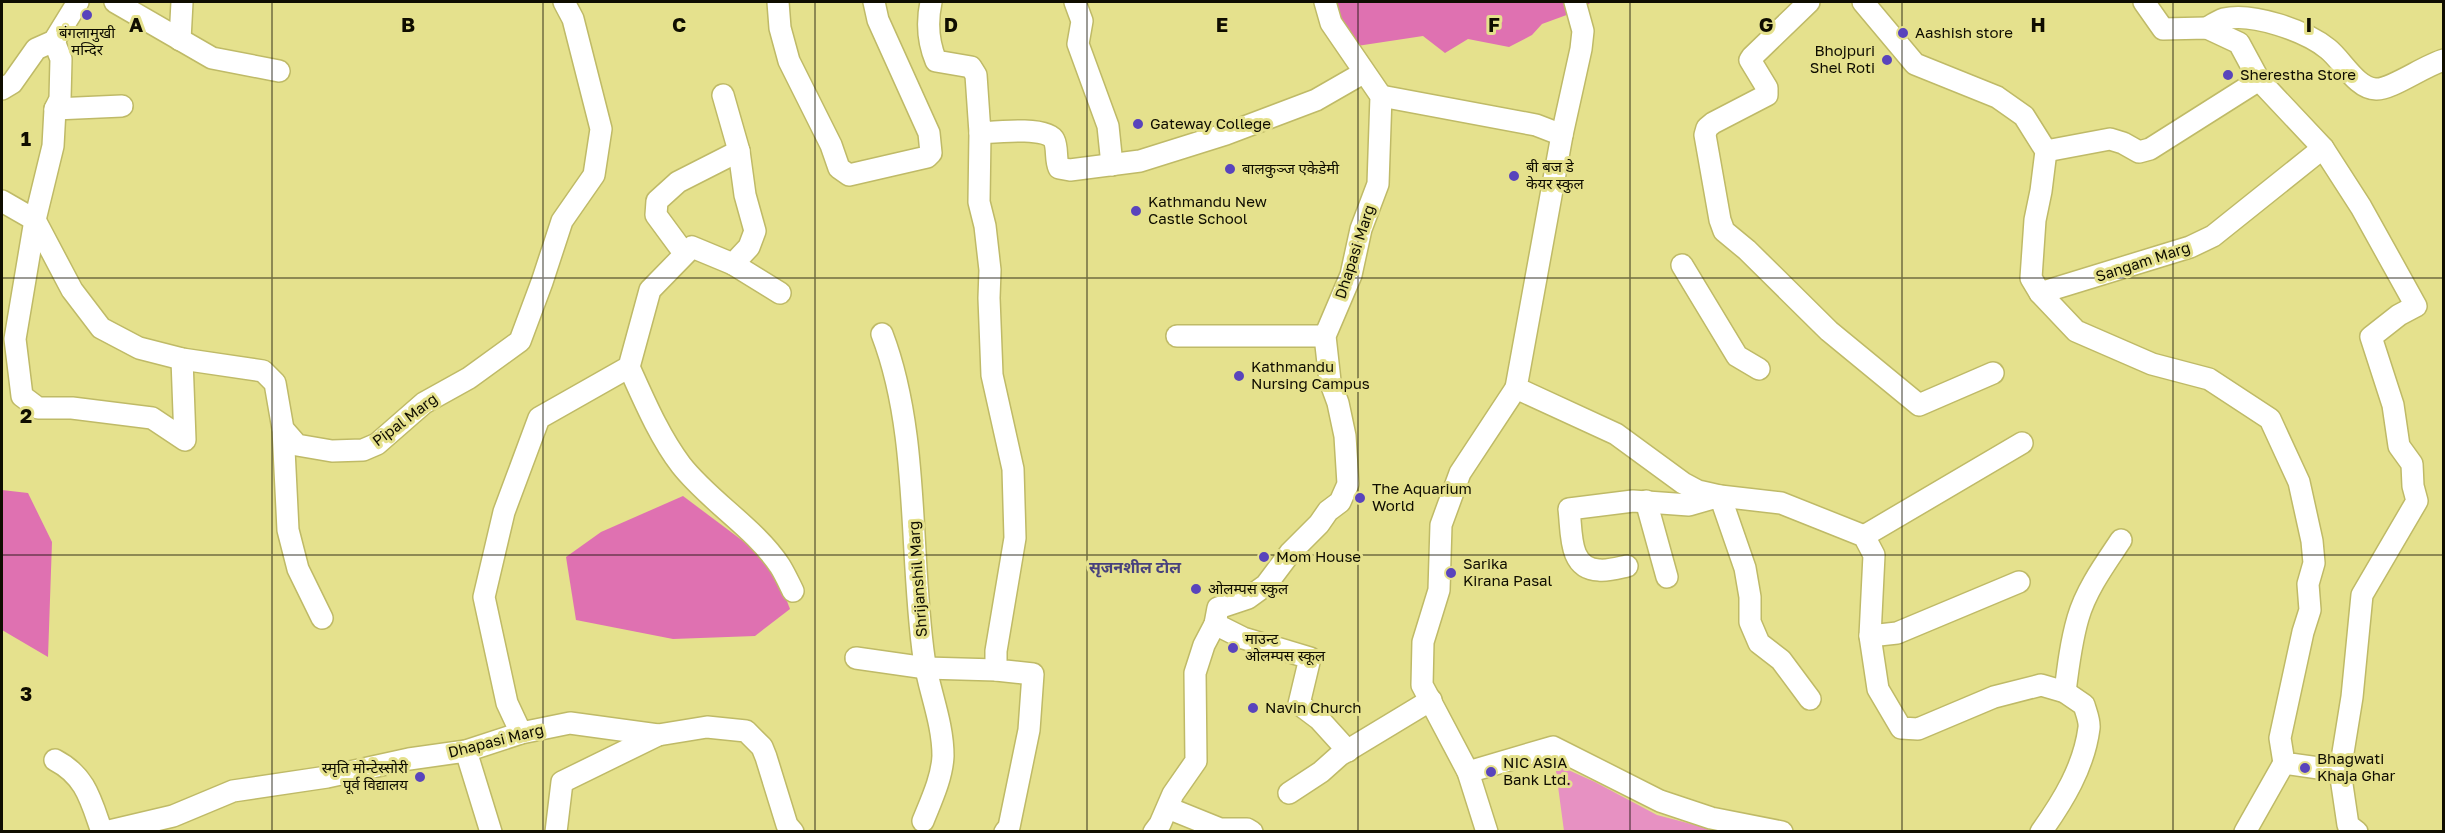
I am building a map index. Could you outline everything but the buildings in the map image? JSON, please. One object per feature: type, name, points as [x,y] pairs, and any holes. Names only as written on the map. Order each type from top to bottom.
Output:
[{"type":"street","points":[[2,89],[12,83],[36,50],[54,41],[78,2]]},
{"type":"street","points":[[115,2],[212,58],[279,71]]},
{"type":"street","points":[[180,40],[182,2]]},
{"type":"street","name":"Pipal Marg","points":[[283,429],[297,445],[332,451],[363,450],[377,444],[424,403],[469,378],[520,340],[543,282],[562,221],[594,175],[601,129],[573,19],[564,2]]},
{"type":"street","points":[[778,2],[780,28],[789,62],[826,135],[839,168],[849,175],[927,157],[931,153],[929,134],[878,20],[874,2]]},
{"type":"street","points":[[931,2],[929,12],[931,48],[936,61]]},
{"type":"street","points":[[1075,2],[1082,21],[1078,44],[1108,126],[1112,165]]},
{"type":"street","points":[[1324,2],[1330,23],[1381,96],[1536,125],[1562,135]]},
{"type":"street","points":[[1486,831],[1468,772],[1422,685],[1423,642],[1439,590],[1441,525],[1460,473],[1516,388],[1562,135],[1581,49],[1583,31],[1575,2]]},
{"type":"street","points":[[1809,2],[1750,60],[1767,88],[1767,95],[1707,128],[1705,135],[1724,231],[1747,250],[1829,331],[1919,405],[1993,373]]},
{"type":"street","points":[[1863,2],[1915,64],[1997,97],[2024,116],[2046,151],[2035,220],[2031,278],[2040,293],[2076,331],[2152,364],[2209,379],[2270,419],[2300,482],[2314,563],[2308,584],[2310,609],[2280,738],[2284,763],[2245,831]]},
{"type":"street","points":[[2144,2],[2163,29],[2207,28],[2239,43],[2259,80],[2324,148],[2361,207],[2416,306],[2399,315],[2371,337],[2393,405],[2399,446],[2412,464],[2413,486],[2417,501],[2362,595],[2352,697],[2340,771],[2348,825],[2356,831]]},
{"type":"street","points":[[2207,28],[2224,19],[2253,20],[2288,26],[2327,48],[2364,86],[2375,90],[2385,88],[2429,64],[2444,60]]},
{"type":"street","points":[[54,41],[61,59],[60,99],[55,108],[53,146],[35,220],[15,339],[22,396],[38,408],[72,408],[152,418],[185,440],[182,359]]},
{"type":"street","points":[[903,72],[936,61],[970,67],[976,75],[980,133],[979,202],[985,226],[990,270],[992,375],[1013,469],[1015,538],[996,651],[996,670]]},
{"type":"street","points":[[980,133],[1027,131],[1049,134],[1054,140],[1056,162],[1059,168],[1070,170],[1140,161],[1226,134],[1316,99],[1363,73]]},
{"type":"street","points":[[2046,151],[2110,139],[2139,152],[2150,149],[2259,80]]},
{"type":"street","points":[[723,95],[740,151],[745,195],[755,231],[749,247],[733,264]]},
{"type":"street","name":"Dhapasi Marg","points":[[1154,831],[1168,808],[1173,794],[1196,761],[1195,673],[1204,645],[1215,624],[1218,608],[1248,598],[1266,585],[1290,553],[1319,524],[1328,511],[1340,502],[1348,484],[1345,436],[1330,381],[1325,336],[1351,275],[1361,229],[1378,184],[1381,96]]},
{"type":"street","points":[[55,108],[122,106]]},
{"type":"street","name":"Sangam Marg","points":[[2040,293],[2190,248],[2212,236],[2324,148]]},
{"type":"street","points":[[684,253],[656,215],[657,201],[678,182],[740,151]]},
{"type":"street","points":[[2,201],[35,220],[72,290],[101,328],[140,348],[182,359],[263,371],[275,383],[283,429],[288,530],[298,569],[322,618]]},
{"type":"street","points":[[780,293],[733,264],[692,247],[650,290],[629,367],[646,405],[680,464],[780,566],[793,591]]},
{"type":"street","points":[[1682,265],[1737,357],[1758,369]]},
{"type":"street","name":"Shrijanshil Marg","points":[[882,334],[893,363],[907,453],[926,668],[942,732],[943,758],[926,828]]},
{"type":"street","points":[[1177,336],[1325,336]]},
{"type":"street","points":[[521,733],[507,704],[484,597],[504,512],[539,418],[629,367]]},
{"type":"street","points":[[1516,388],[1616,434],[1683,483],[1698,491],[1720,496],[1781,503],[1864,536],[1874,555],[1870,636],[1878,689],[1901,728],[1918,729],[1994,697],[2042,685],[2065,692],[2085,705],[2090,726],[2083,753],[2066,797],[2041,831]]},
{"type":"street","points":[[1864,536],[2022,443]]},
{"type":"street","points":[[1627,566],[1598,570],[1582,565],[1576,559],[1569,509],[1646,501],[1689,506],[1720,496]]},
{"type":"street","points":[[1720,496],[1745,568],[1750,597],[1750,622],[1759,643],[1781,660],[1810,699]]},
{"type":"street","points":[[1646,501],[1667,577]]},
{"type":"street","points":[[2065,692],[2078,616],[2094,583],[2121,540]]},
{"type":"street","points":[[1870,636],[1897,633],[2019,582]]},
{"type":"street","points":[[1215,624],[1243,638],[1310,658],[1299,704],[1319,718],[1348,751]]},
{"type":"street","points":[[856,658],[926,668],[996,670],[1033,674],[1029,730],[1008,827],[1005,831]]},
{"type":"street","points":[[1289,794],[1348,751],[1431,699]]},
{"type":"street","name":"Dhapasi Marg","points":[[104,831],[173,816],[233,790],[327,777],[409,759],[466,751],[521,733],[570,723],[658,735],[707,727],[746,731],[762,747],[787,825],[793,831]]},
{"type":"street","points":[[556,831],[562,782],[609,761],[658,735]]},
{"type":"street","points":[[1468,772],[1553,747],[1660,801],[1711,819],[1782,831]]},
{"type":"street","points":[[466,751],[490,831]]},
{"type":"street","points":[[55,760],[68,767],[85,787],[104,831]]},
{"type":"street","points":[[2284,763],[2340,771]]},
{"type":"street","points":[[1168,808],[1220,829],[1252,831]]},
{"type":"shaded area","points":[[1334,2],[1591,2],[1583,9],[1542,24],[1532,35],[1509,47],[1468,39],[1445,53],[1423,36],[1357,46],[1334,7]]},
{"type":"shaded area","points":[[2,490],[28,493],[52,542],[48,657],[2,630]]},
{"type":"shaded area","points":[[683,496],[747,544],[778,578],[790,609],[755,636],[673,639],[576,620],[566,557],[601,532]]},
{"type":"shaded area","points":[[1555,764],[1657,815],[1718,831],[1564,831]]},
{"type":"place","name":"बंगलामुखी मन्दिर","points":[[87,15]]},
{"type":"place","name":"Aashish store","points":[[1903,33]]},
{"type":"place","name":"Bhojpuri Shel Roti","points":[[1887,60]]},
{"type":"place","name":"Sherestha Store","points":[[2228,75]]},
{"type":"place","name":"Gateway College","points":[[1138,124]]},
{"type":"place","name":"बालकुञ्ज एकेडेमी","points":[[1230,169]]},
{"type":"place","name":"बी बज डे केयर स्कुल","points":[[1514,176]]},
{"type":"place","name":"Kathmandu New Castle School","points":[[1136,211]]},
{"type":"place","name":"Kathmandu Nursing Campus","points":[[1239,376]]},
{"type":"place","name":"The Aquarium World","points":[[1360,498]]},
{"type":"place","name":"Mom House","points":[[1264,557]]},
{"type":"place","name":"Sarika Kirana Pasal","points":[[1451,573]]},
{"type":"place","name":"ओलम्पस स्कुल","points":[[1196,589]]},
{"type":"place","name":"माउन्ट ओलम्पस स्कूल","points":[[1233,648]]},
{"type":"place","name":"Navin Church","points":[[1253,708]]},
{"type":"place","name":"Bhagwati Khaja Ghar","points":[[2305,768]]},
{"type":"place","name":"NIC ASIA Bank Ltd.","points":[[1491,772]]},
{"type":"place","name":"स्मृति मोन्टेस्सोरी पूर्व विद्यालय","points":[[420,777]]},
{"type":"district","name":"सृजनशील टोल","points":[[1135,567]]}]
